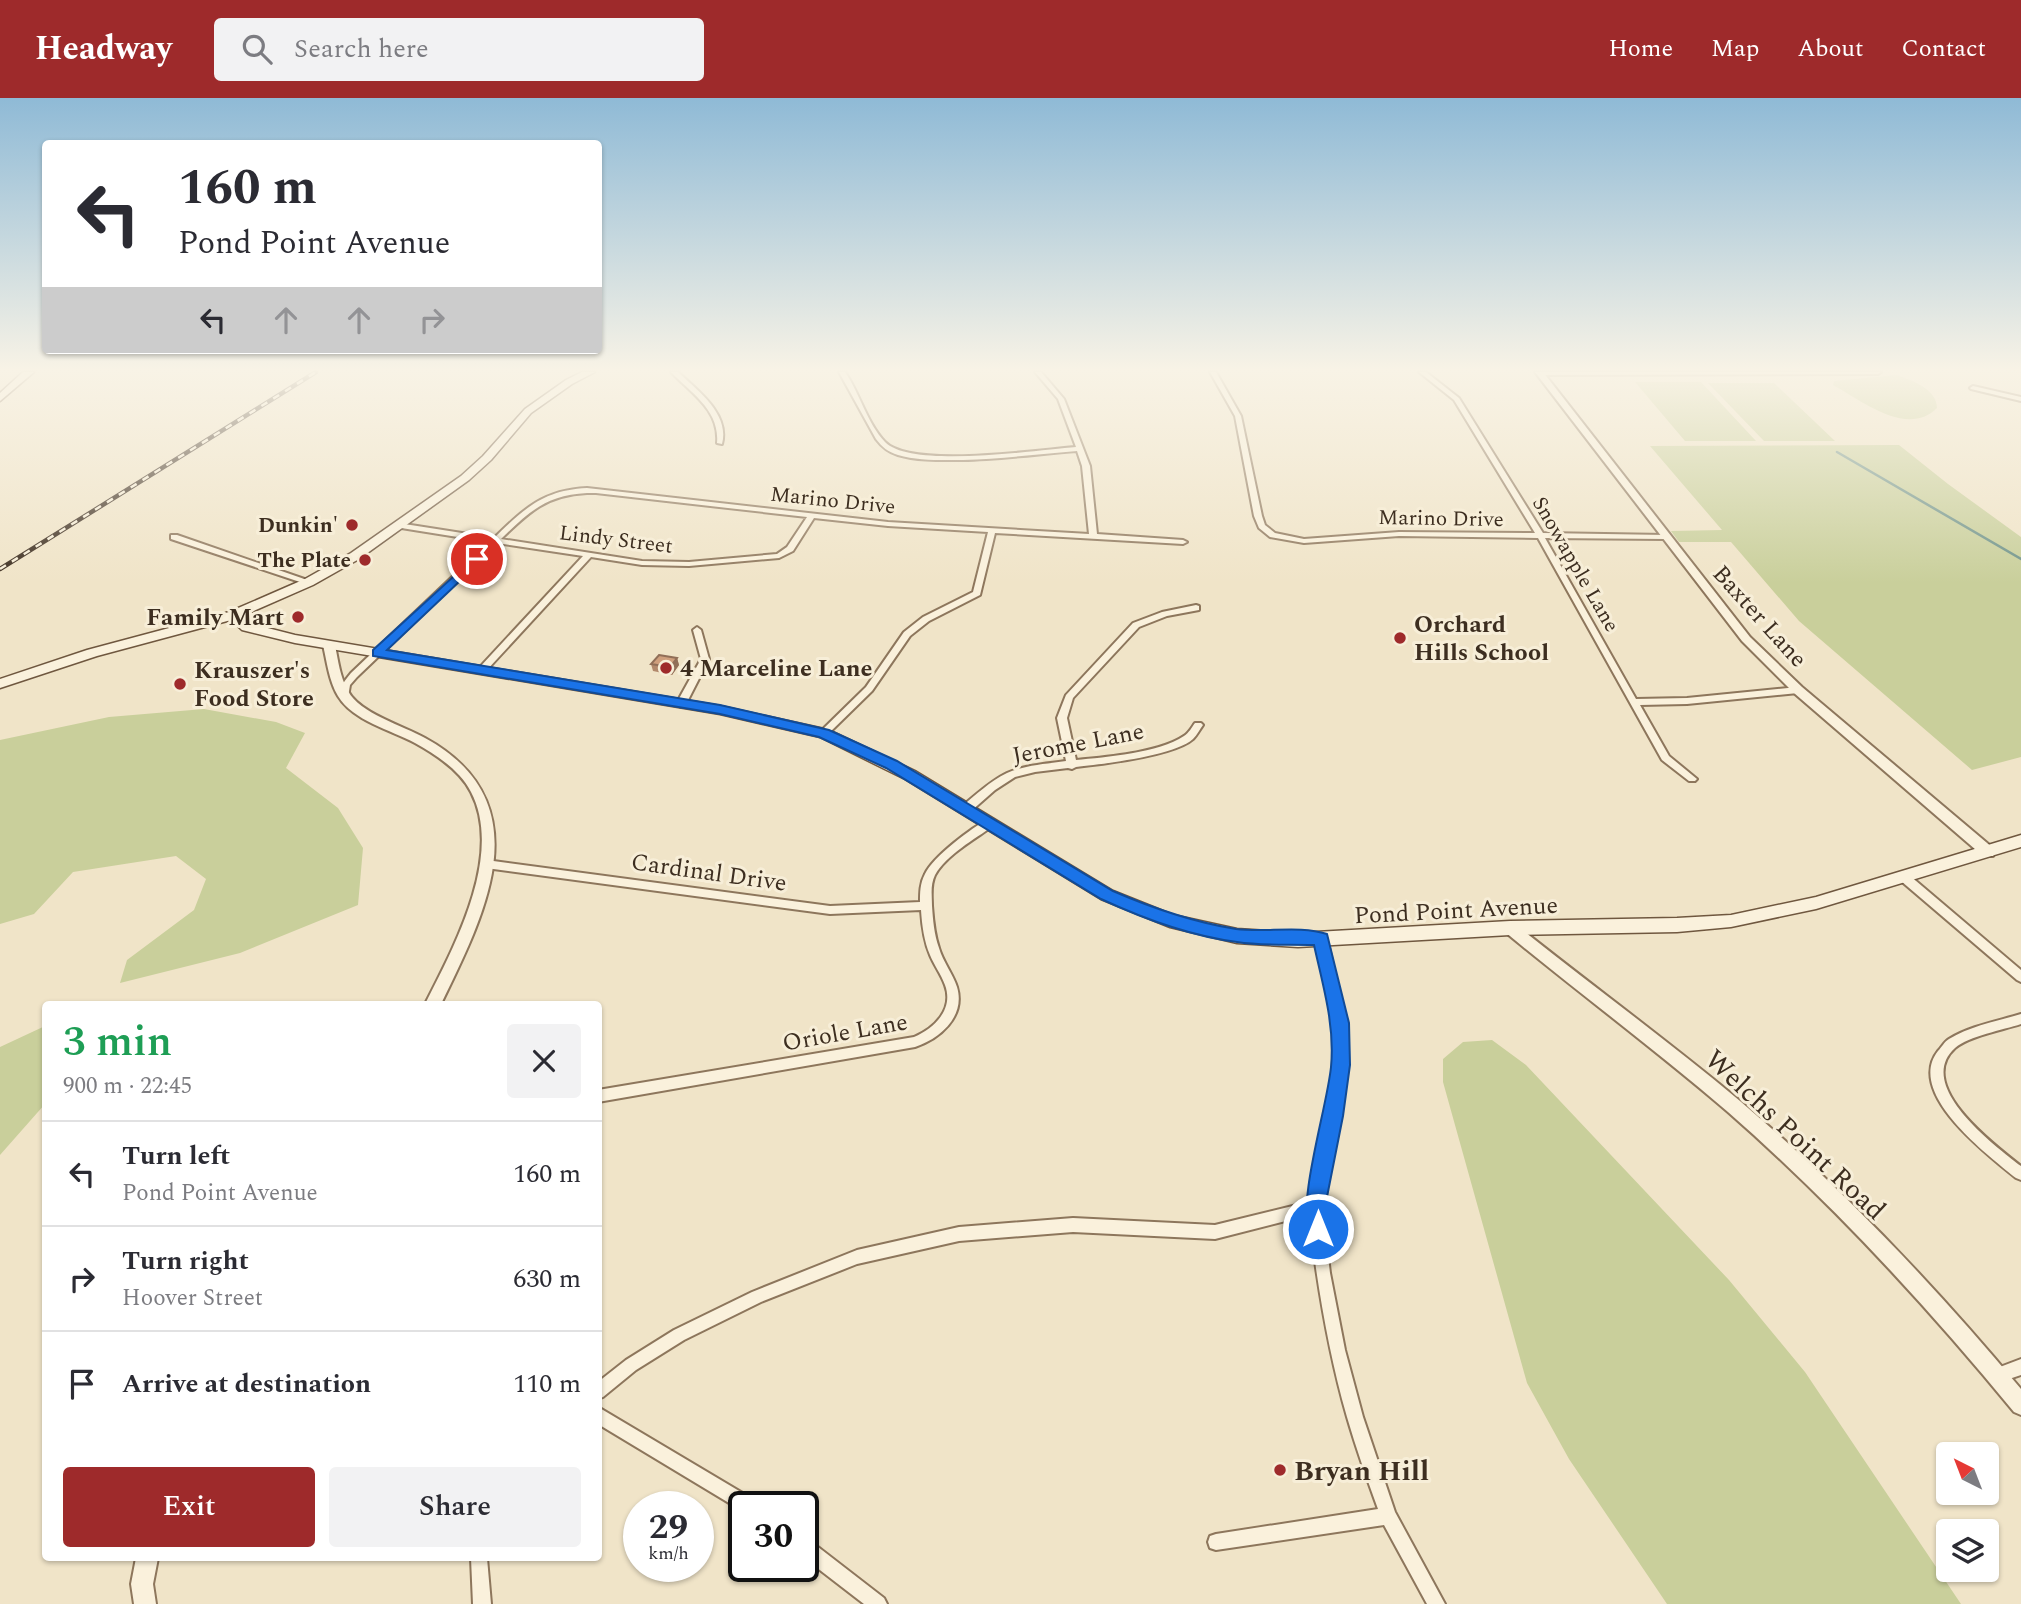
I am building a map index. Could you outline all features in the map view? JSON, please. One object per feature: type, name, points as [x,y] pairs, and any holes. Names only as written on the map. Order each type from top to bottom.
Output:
[{"type":"main road","points":[[0,684],[92,653],[233,615],[309,582],[355,556],[479,467],[501,442]]},
{"type":"main road","name":"Pond Point Avenue","points":[[233,615],[241,624],[256,630],[329,645],[774,720],[824,733],[880,759],[1107,895],[1170,920],[1237,936],[1321,939],[1510,928],[1677,925],[1731,920],[1805,905],[1905,878],[2021,841]]},
{"type":"street","points":[[883,442],[902,455],[931,459],[1080,449]]},
{"type":"street","points":[[1077,442],[1086,466],[1093,535]]},
{"type":"street","name":"Marino Drive","points":[[1243,442],[1262,526],[1282,538],[1304,541],[1386,534],[1666,537]]},
{"type":"street","name":"Snowapple Lane","points":[[1483,442],[1541,537],[1668,762],[1692,779]]},
{"type":"street","name":"Baxter Lane","points":[[1593,442],[1730,622],[1798,690],[1988,852]]},
{"type":"street","name":"Marino Drive","points":[[345,695],[348,681],[377,653],[538,503],[554,495],[577,491],[811,517],[1183,542]]},
{"type":"street","name":"Lindy Street","points":[[398,525],[660,564],[775,558],[790,549],[811,517]]},
{"type":"street","points":[[824,733],[869,690],[907,635],[926,619],[977,593],[992,530]]},
{"type":"street","points":[[174,537],[309,582]]},
{"type":"street","points":[[482,670],[589,555]]},
{"type":"street","points":[[1072,765],[1062,718],[1069,697],[1136,625],[1165,614],[1196,608]]},
{"type":"street","points":[[681,704],[705,659],[698,630]]},
{"type":"street","points":[[329,645],[345,695],[352,704],[436,749],[470,781],[478,792],[487,819],[486,864],[467,929],[434,1001]]},
{"type":"street","points":[[1635,702],[1687,701],[1798,690]]},
{"type":"street","name":"Jerome Lane","points":[[966,809],[996,785],[1018,772],[1098,763],[1164,747],[1191,737],[1198,725]]},
{"type":"street","name":"Oriole Lane","points":[[602,1095],[915,1041],[930,1035],[948,1017],[954,993],[935,954],[928,931],[927,885],[934,868],[989,823]]},
{"type":"street","name":"Cardinal Drive","points":[[486,864],[830,910],[927,906]]},
{"type":"street","points":[[1905,878],[2021,977]]},
{"type":"street","name":"Welchs Point Road","points":[[1510,928],[1682,1065],[1766,1136],[1913,1282],[2021,1405]]},
{"type":"street","points":[[1321,939],[1340,1023],[1340,1065],[1334,1116],[1315,1207],[1323,1273],[1355,1417],[1388,1516],[1436,1604]]},
{"type":"street","points":[[2021,1019],[1952,1042],[1938,1061],[1937,1075],[1943,1093],[1959,1120],[2021,1174]]},
{"type":"street","points":[[602,1389],[631,1365],[679,1335],[757,1297],[857,1257],[960,1234],[1073,1225],[1215,1232],[1315,1207]]},
{"type":"street","points":[[1997,1375],[2021,1367]]},
{"type":"street","points":[[602,1417],[728,1494]]},
{"type":"street","points":[[1216,1542],[1388,1516]]},
{"type":"street","points":[[819,1558],[878,1604]]},
{"type":"street","points":[[145,1604],[142,1584],[146,1561]]},
{"type":"street","points":[[479,1561],[482,1604]]},
{"type":"green space","points":[[1899,445],[2021,537],[2021,757],[1972,770],[1799,621],[1731,542],[1679,542],[1671,531],[1722,530],[1650,446]]},
{"type":"green space","points":[[204,709],[276,722],[305,733],[286,768],[338,808],[363,848],[358,905],[240,953],[120,983],[127,960],[194,910],[206,879],[176,856],[73,872],[34,914],[0,924],[0,740],[109,717]]},
{"type":"green space","points":[[42,1027],[42,1107],[0,1155],[0,1047]]},
{"type":"green space","points":[[1492,1040],[1526,1065],[1729,1280],[1805,1372],[1936,1567],[1936,1582],[1946,1582],[1961,1604],[1667,1604],[1569,1459],[1527,1383],[1443,1082],[1443,1059],[1463,1042]]},
{"type":"building","points":[[659,655],[677,658],[670,667],[651,664]]},
{"type":"waterway","points":[[1837,452],[2021,559]]},
{"type":"railway","points":[[0,569],[203,442]]},
{"type":"place","name":"Dunkin'","points":[[352,525]]},
{"type":"place","name":"The Plate","points":[[365,560]]},
{"type":"place","name":"Family Mart","points":[[298,617]]},
{"type":"place","name":"Orchard Hills School","points":[[1400,638]]},
{"type":"place","name":"4 Marceline Lane","points":[[666,668]]},
{"type":"place","name":"Krauszer's Food Store","points":[[180,684]]},
{"type":"place","name":"Bryan Hill","points":[[1280,1470]]},
{"type":"route","points":[[477,559],[377,653],[720,710],[824,733],[892,765],[1107,895],[1141,910],[1203,929],[1237,936],[1321,939],[1340,1023],[1340,1065],[1334,1116],[1315,1207],[1318,1229]]}]
